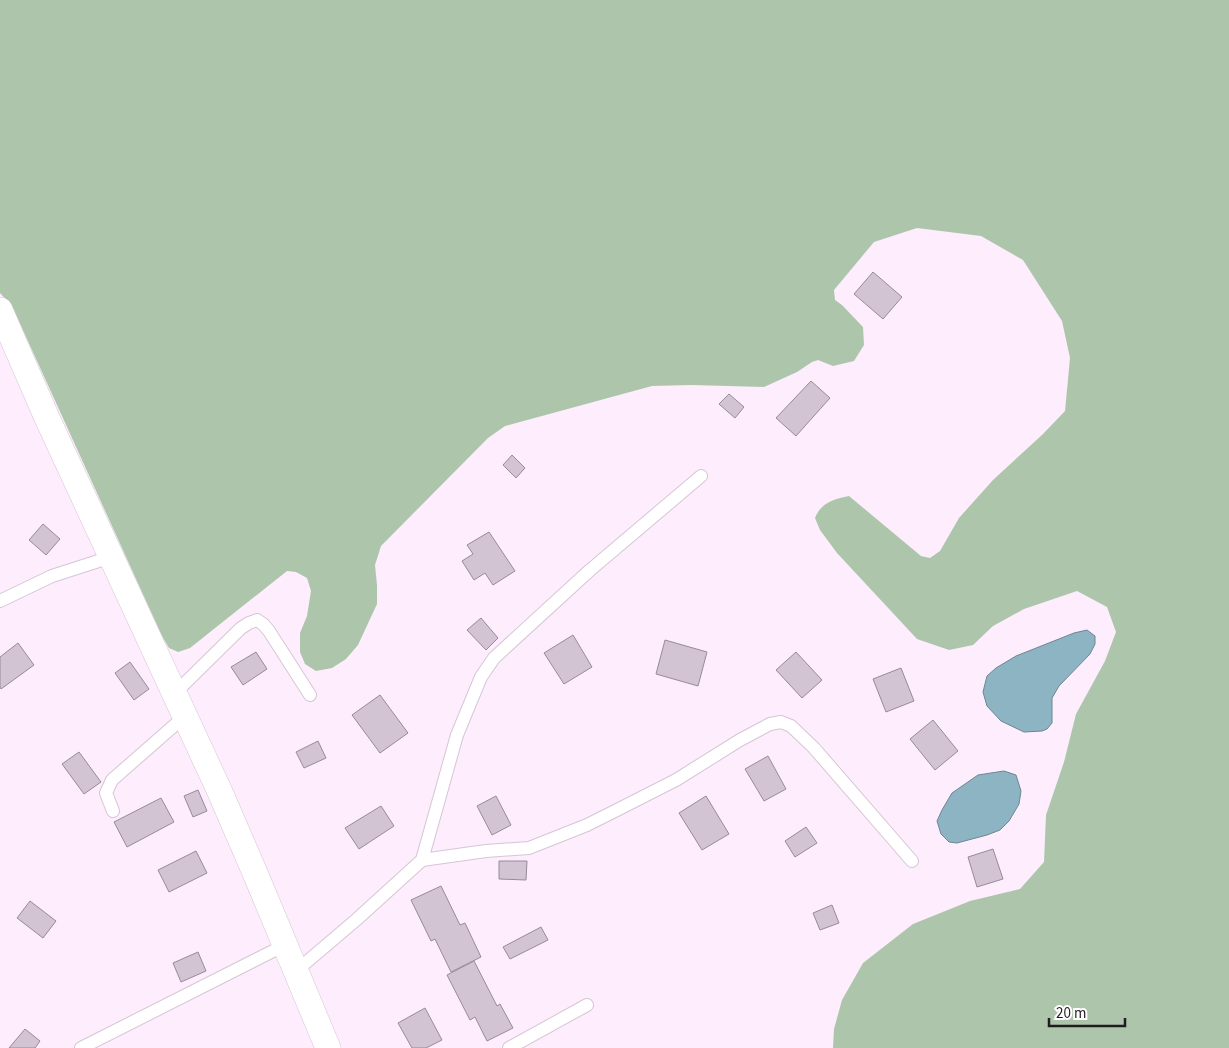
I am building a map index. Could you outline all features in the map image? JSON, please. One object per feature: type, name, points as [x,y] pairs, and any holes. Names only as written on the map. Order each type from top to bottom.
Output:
[{"type":"street","points":[[0,310],[47,418],[224,801],[328,1048]]},
{"type":"lane","points":[[296,971],[422,860],[457,735],[481,678],[494,658],[590,571],[701,476]]},
{"type":"lane","points":[[0,601],[52,576],[111,557]]},
{"type":"lane","points":[[175,693],[241,628],[257,620],[269,631],[310,695]]},
{"type":"lane","points":[[113,811],[106,793],[112,780],[185,716]]},
{"type":"lane","points":[[422,860],[486,851],[529,848],[587,825],[676,780],[740,740],[770,724],[781,722],[791,726],[814,748],[912,861]]},
{"type":"lane","points":[[81,1048],[285,945]]},
{"type":"lane","points":[[509,1048],[587,1005]]},
{"type":"green space","points":[[0,0],[1229,0],[1229,1048],[833,1048],[834,1029],[842,1000],[863,963],[913,924],[970,901],[1020,889],[1044,862],[1046,815],[1064,762],[1076,714],[1105,661],[1116,632],[1107,607],[1077,591],[1024,609],[993,626],[973,645],[949,650],[917,639],[837,553],[820,530],[815,518],[828,502],[849,496],[921,556],[930,558],[940,551],[959,518],[993,480],[1065,411],[1070,358],[1062,321],[1023,260],[981,236],[917,228],[874,242],[834,290],[835,300],[863,327],[864,345],[854,361],[833,366],[818,360],[764,387],[652,386],[505,426],[488,438],[381,546],[375,565],[377,604],[358,645],[346,659],[332,668],[316,671],[305,664],[300,652],[300,633],[307,616],[311,591],[307,578],[296,572],[287,571],[190,648],[178,652],[169,648],[162,636],[12,306],[0,293]]},
{"type":"water","points":[[1087,630],[1095,636],[1095,644],[1090,654],[1059,686],[1052,698],[1052,723],[1047,729],[1024,732],[1001,721],[987,706],[983,692],[987,676],[996,668],[1016,656],[1074,633]]},
{"type":"water","points":[[1004,771],[1016,775],[1021,791],[1019,804],[1009,821],[1000,830],[987,835],[957,843],[949,842],[941,834],[937,821],[952,793],[978,775]]},
{"type":"building","points":[[873,272],[902,297],[883,319],[854,294]]},
{"type":"building","points":[[811,381],[830,398],[796,436],[776,418]]},
{"type":"building","points":[[729,394],[744,407],[735,418],[719,404]]},
{"type":"building","points":[[512,455],[525,468],[516,478],[503,465]]},
{"type":"building","points":[[43,524],[60,539],[46,555],[29,540]]},
{"type":"building","points":[[489,532],[515,571],[493,585],[485,573],[474,580],[462,561],[473,554],[467,545]]},
{"type":"building","points":[[481,618],[498,638],[486,650],[467,630]]},
{"type":"building","points":[[573,635],[592,667],[564,684],[544,653]]},
{"type":"building","points":[[665,640],[707,652],[698,686],[656,674]]},
{"type":"building","points":[[18,643],[34,665],[1,689],[0,657]]},
{"type":"building","points":[[256,652],[267,669],[243,685],[231,667]]},
{"type":"building","points":[[796,652],[822,680],[802,698],[776,670]]},
{"type":"building","points":[[130,662],[149,689],[134,700],[115,673]]},
{"type":"building","points":[[901,668],[914,701],[886,712],[873,679]]},
{"type":"building","points":[[380,695],[408,733],[380,753],[352,715]]},
{"type":"building","points":[[933,720],[958,751],[935,770],[910,739]]},
{"type":"building","points":[[318,741],[326,758],[304,768],[296,752]]},
{"type":"building","points":[[79,752],[101,782],[84,794],[62,764]]},
{"type":"building","points":[[768,756],[786,789],[764,801],[745,769]]},
{"type":"building","points":[[198,790],[207,811],[193,817],[184,796]]},
{"type":"building","points":[[496,796],[511,825],[492,835],[477,806]]},
{"type":"building","points":[[706,796],[729,834],[702,850],[679,813]]},
{"type":"building","points":[[161,798],[174,822],[127,847],[114,822]]},
{"type":"building","points":[[381,806],[394,826],[359,849],[345,828]]},
{"type":"building","points":[[806,827],[817,843],[795,857],[785,841]]},
{"type":"building","points":[[993,849],[1003,879],[977,887],[968,857]]},
{"type":"building","points":[[196,851],[207,873],[169,892],[158,870]]},
{"type":"building","points":[[499,861],[527,861],[526,880],[499,879]]},
{"type":"building","points":[[441,886],[460,925],[465,923],[481,957],[451,972],[435,939],[431,941],[411,900]]},
{"type":"building","points":[[30,901],[56,921],[43,938],[17,918]]},
{"type":"building","points":[[832,905],[839,923],[820,930],[813,913]]},
{"type":"building","points":[[541,927],[548,940],[510,959],[503,947]]},
{"type":"building","points":[[198,952],[206,971],[181,982],[173,963]]},
{"type":"building","points":[[474,961],[497,1006],[500,1004],[513,1028],[487,1041],[475,1017],[470,1020],[447,975]]},
{"type":"building","points":[[425,1008],[442,1040],[426,1048],[412,1048],[398,1023]]},
{"type":"building","points":[[25,1029],[40,1041],[35,1048],[9,1048]]}]
